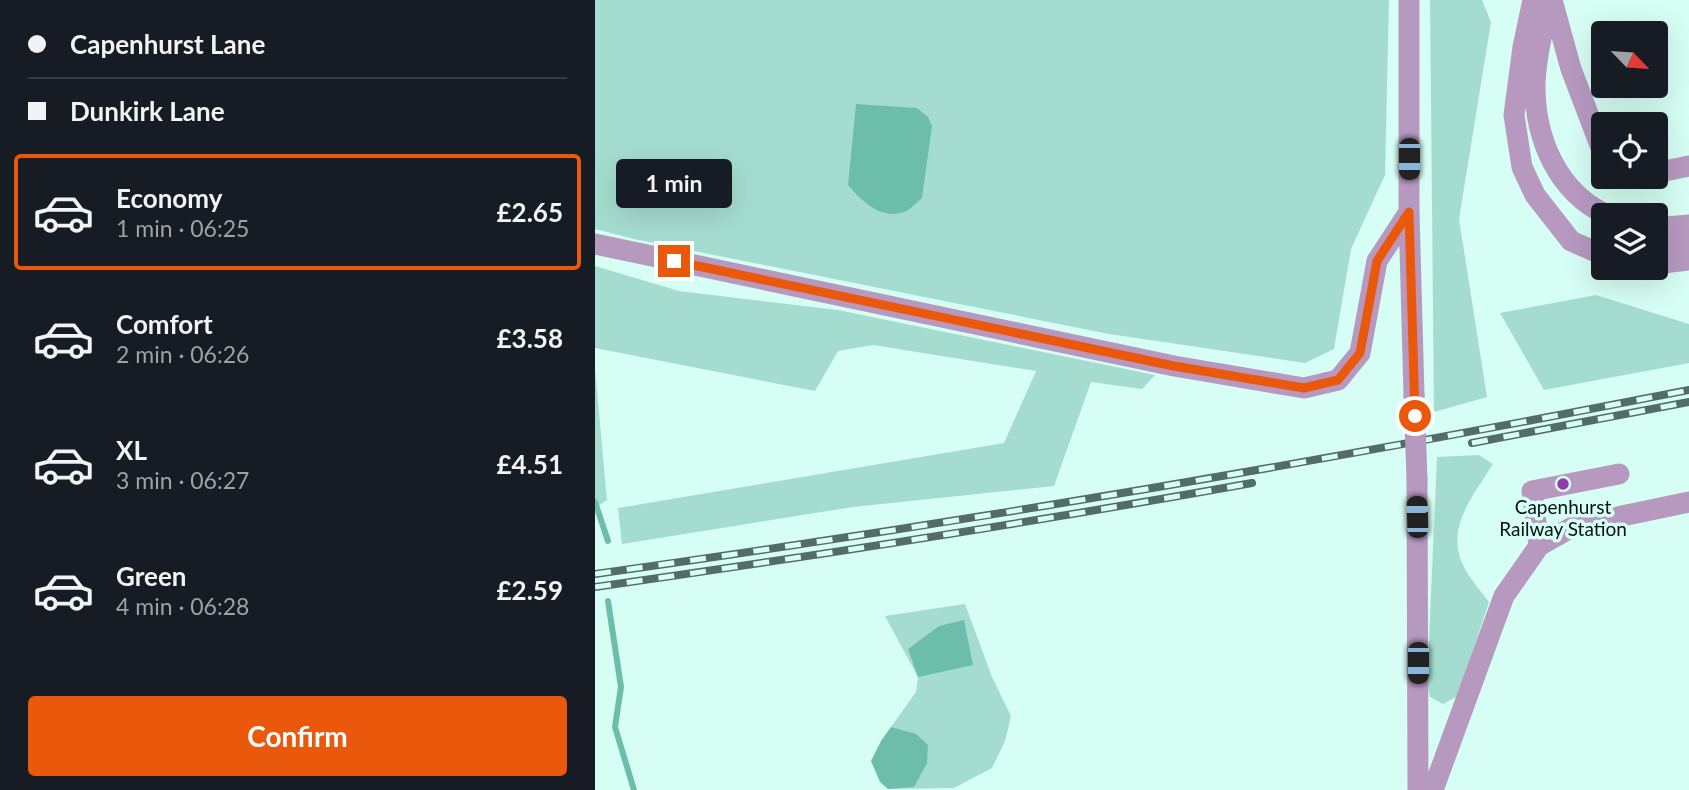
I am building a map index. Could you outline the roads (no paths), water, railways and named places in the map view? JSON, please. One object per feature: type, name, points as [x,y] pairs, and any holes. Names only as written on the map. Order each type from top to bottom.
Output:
[{"type":"street","points":[[1409,0],[1409,212],[1417,479],[1418,790]]},
{"type":"street","points":[[1533,0],[1523,47],[1514,115],[1522,167],[1535,195],[1571,241],[1591,250]]},
{"type":"street","points":[[1551,0],[1571,69],[1591,122]]},
{"type":"street","points":[[1551,0],[1535,85],[1539,130],[1552,163],[1570,188],[1591,207]]},
{"type":"street","points":[[1668,170],[1689,166]]},
{"type":"street","points":[[1535,195],[1563,222],[1591,237]]},
{"type":"street","points":[[595,244],[1174,366],[1304,388],[1338,380],[1360,353],[1377,261],[1409,212]]},
{"type":"street","points":[[1668,227],[1689,225]]},
{"type":"street","points":[[1668,245],[1689,241]]},
{"type":"street","points":[[1668,262],[1689,260]]},
{"type":"street","points":[[1539,546],[1532,491],[1619,474]]},
{"type":"street","points":[[1433,790],[1504,596],[1539,546],[1574,526],[1689,502]]},
{"type":"waterway","points":[[595,502],[608,541]]},
{"type":"waterway","points":[[608,601],[621,687],[615,727],[634,790]]},
{"type":"railway","points":[[595,574],[870,534],[1143,489],[1417,442],[1689,390]]},
{"type":"railway","points":[[1472,443],[1689,402]]},
{"type":"railway","points":[[595,587],[924,538],[1252,483]]},
{"type":"place","name":"Capenhurst Railway Station","points":[[1563,484]]}]
